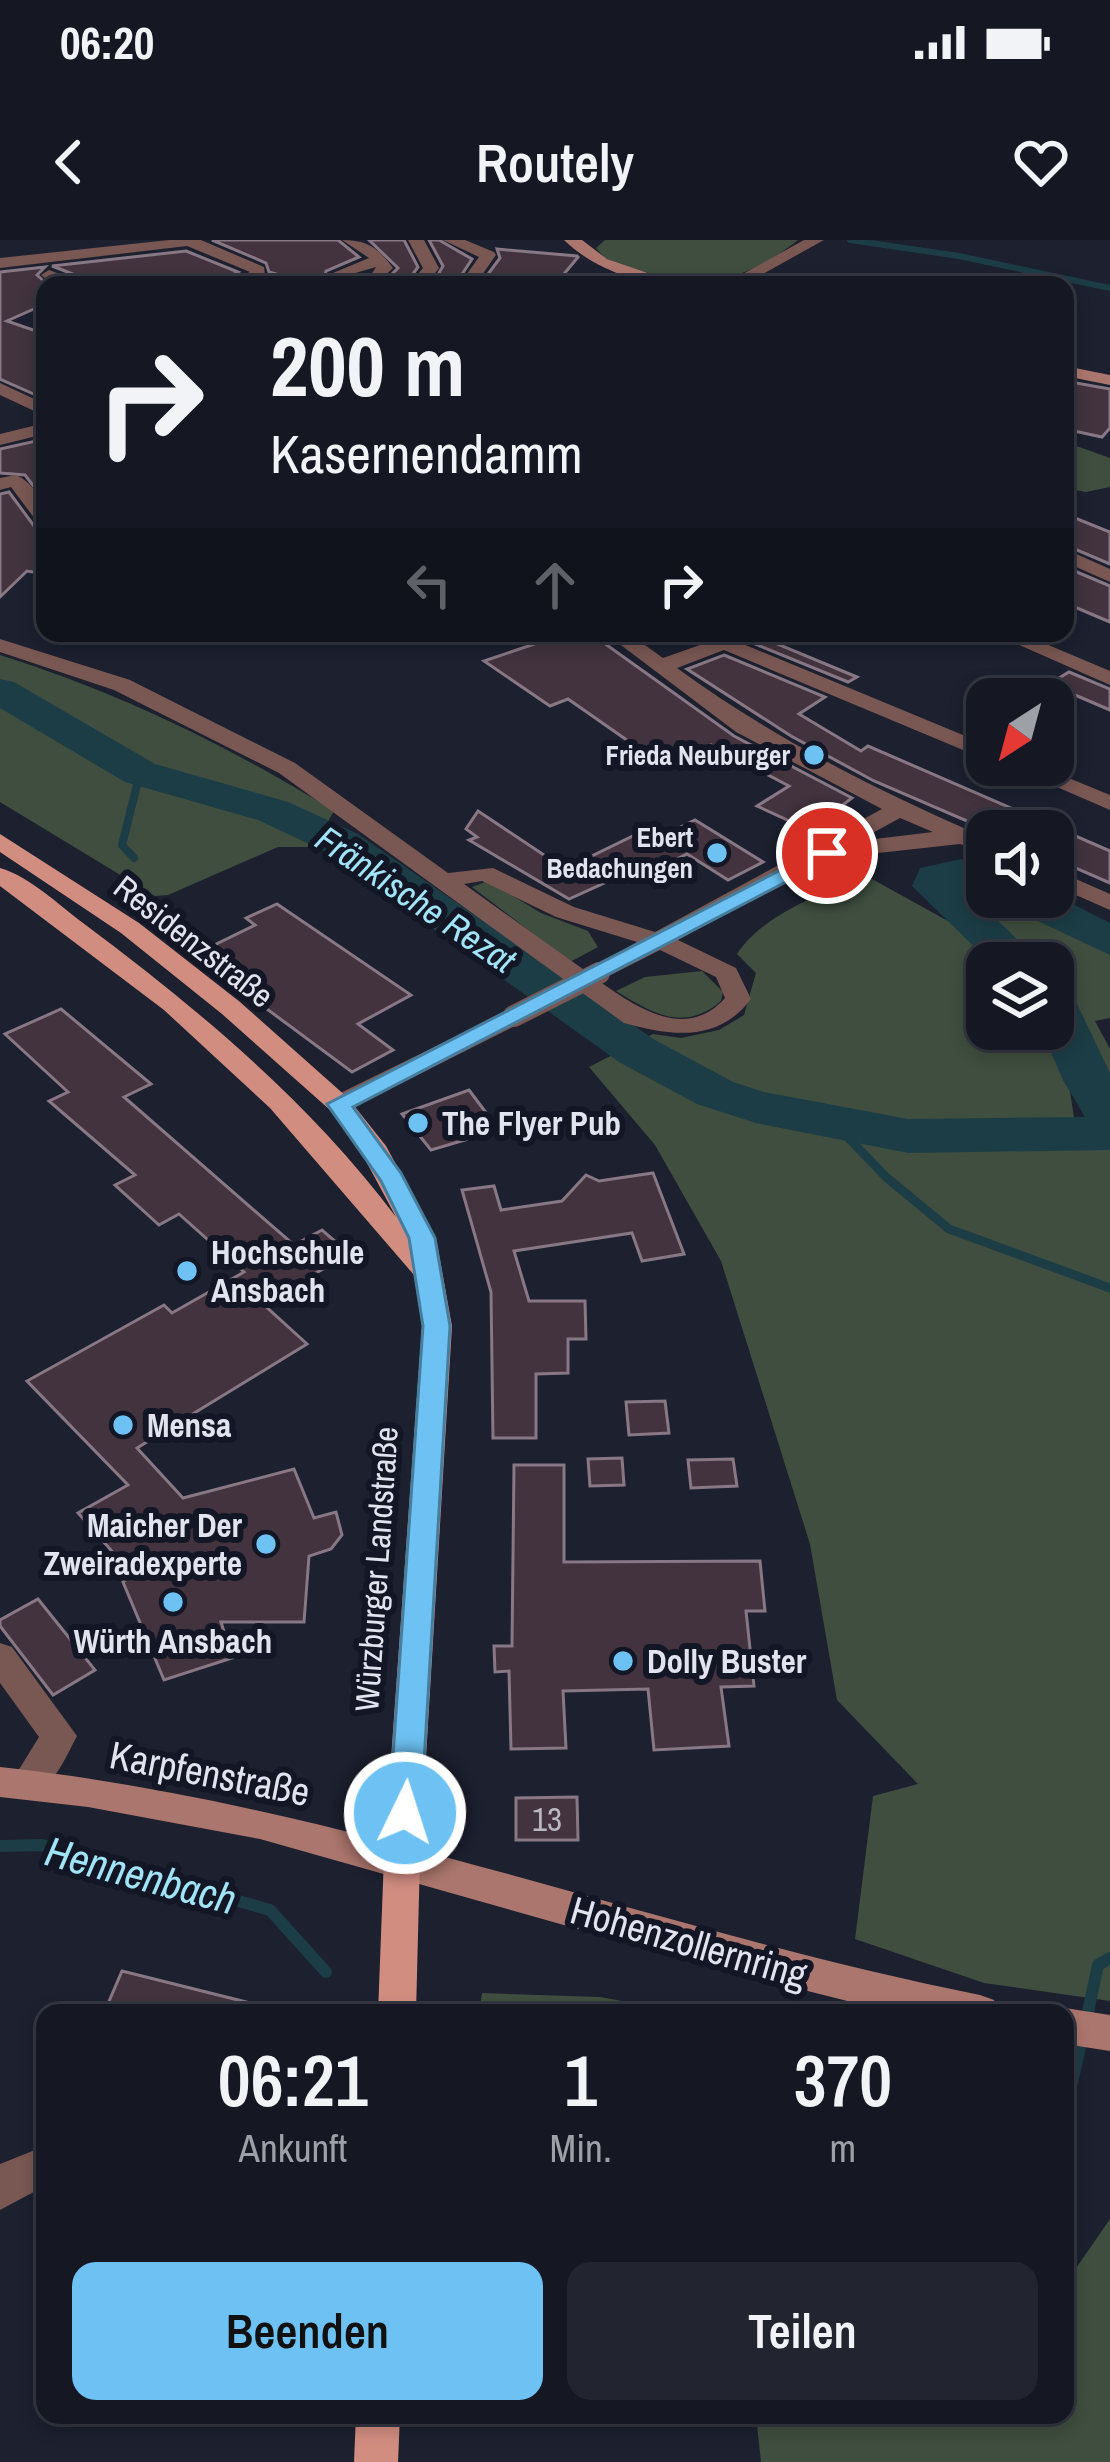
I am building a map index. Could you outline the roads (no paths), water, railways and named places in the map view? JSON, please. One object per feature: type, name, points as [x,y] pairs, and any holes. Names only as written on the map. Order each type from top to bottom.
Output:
[{"type":"main road","points":[[572,240],[602,262],[646,276]]},
{"type":"main road","points":[[1074,372],[1110,380]]},
{"type":"main road","name":"Residenzstraße","points":[[0,841],[130,928],[339,1104]]},
{"type":"main road","name":"Residenzstraße","points":[[0,875],[112,952],[257,1079],[297,1121]]},
{"type":"main road","points":[[297,1121],[339,1104]]},
{"type":"main road","name":"Würzburger Landstraße","points":[[339,1104],[392,1179],[422,1238],[436,1326],[402,1857],[397,2004]]},
{"type":"main road","name":"Würzburger Landstraße","points":[[297,1121],[378,1208],[425,1276]]},
{"type":"main road","name":"Karpfenstraße","points":[[14,1783],[181,1806],[402,1857]]},
{"type":"main road","name":"Hohenzollernring","points":[[402,1857],[758,1963],[940,2004]]},
{"type":"main road","points":[[1074,2027],[1110,2033]]},
{"type":"main road","points":[[376,2462],[378,2424]]},
{"type":"street","points":[[33,240],[49,253]]},
{"type":"street","points":[[748,276],[816,240]]},
{"type":"street","points":[[0,263],[82,245],[191,241],[258,270],[257,276]]},
{"type":"street","points":[[337,276],[367,254],[459,244],[488,255],[475,276]]},
{"type":"street","points":[[422,250],[470,276]]},
{"type":"street","points":[[4,391],[36,386]]},
{"type":"street","points":[[4,391],[36,406]]},
{"type":"street","points":[[0,440],[36,430]]},
{"type":"street","points":[[0,464],[8,482],[36,512]]},
{"type":"street","points":[[1074,559],[1110,576]]},
{"type":"street","points":[[627,642],[744,727],[899,809],[966,838]]},
{"type":"street","points":[[1023,642],[1110,679]]},
{"type":"street","points":[[660,667],[724,644],[966,744]]},
{"type":"street","points":[[0,645],[122,686],[235,739],[336,800],[633,1016],[686,1028],[728,1014],[738,999],[727,973],[709,961],[565,912],[484,873],[449,880]]},
{"type":"street","points":[[1068,786],[1110,803]]},
{"type":"street","points":[[339,1104],[599,974],[827,853],[899,809]]},
{"type":"street","points":[[827,853],[911,839],[966,842]]},
{"type":"street","points":[[1074,886],[1110,903]]},
{"type":"street","points":[[0,1657],[59,1736],[14,1783]]},
{"type":"street","points":[[0,2190],[22,2172],[36,2168]]},
{"type":"waterway","points":[[850,240],[1053,276]]},
{"type":"waterway","points":[[1074,280],[1110,288]]},
{"type":"waterway","name":"Fränkische Rezat","points":[[0,691],[140,773],[273,811],[342,843],[637,1051],[715,1093],[756,1107],[908,1136],[1110,1133]]},
{"type":"waterway","points":[[134,858],[122,845],[140,773]]},
{"type":"waterway","name":"Fränkische Rezat","points":[[966,875],[936,878],[935,886],[966,915]]},
{"type":"waterway","name":"Fränkische Rezat","points":[[969,918],[995,942]]},
{"type":"waterway","name":"Fränkische Rezat","points":[[1065,918],[1110,941]]},
{"type":"waterway","name":"Fränkische Rezat","points":[[1074,1048],[1110,1115]]},
{"type":"waterway","name":"Hennenbach","points":[[835,1124],[886,1177],[949,1229],[1110,1288]]},
{"type":"waterway","name":"Hennenbach","points":[[0,1846],[42,1845],[270,1910],[326,1972]]},
{"type":"waterway","name":"Hennenbach","points":[[1086,2021],[1098,1965],[1110,1958]]},
{"type":"waterway","name":"Hennenbach","points":[[1074,2074],[1082,2038]]},
{"type":"place","name":"Frieda Neuburger","points":[[814,755]]},
{"type":"place","name":"Ebert Bedachungen","points":[[717,853]]},
{"type":"place","name":"The Flyer Pub","points":[[418,1123]]},
{"type":"place","name":"Hochschule Ansbach","points":[[187,1271]]},
{"type":"place","name":"Mensa","points":[[123,1425]]},
{"type":"place","name":"Maicher Der Zweiradexperte","points":[[266,1544]]},
{"type":"place","name":"Würth Ansbach","points":[[173,1602]]},
{"type":"place","name":"Dolly Buster","points":[[623,1661]]}]
